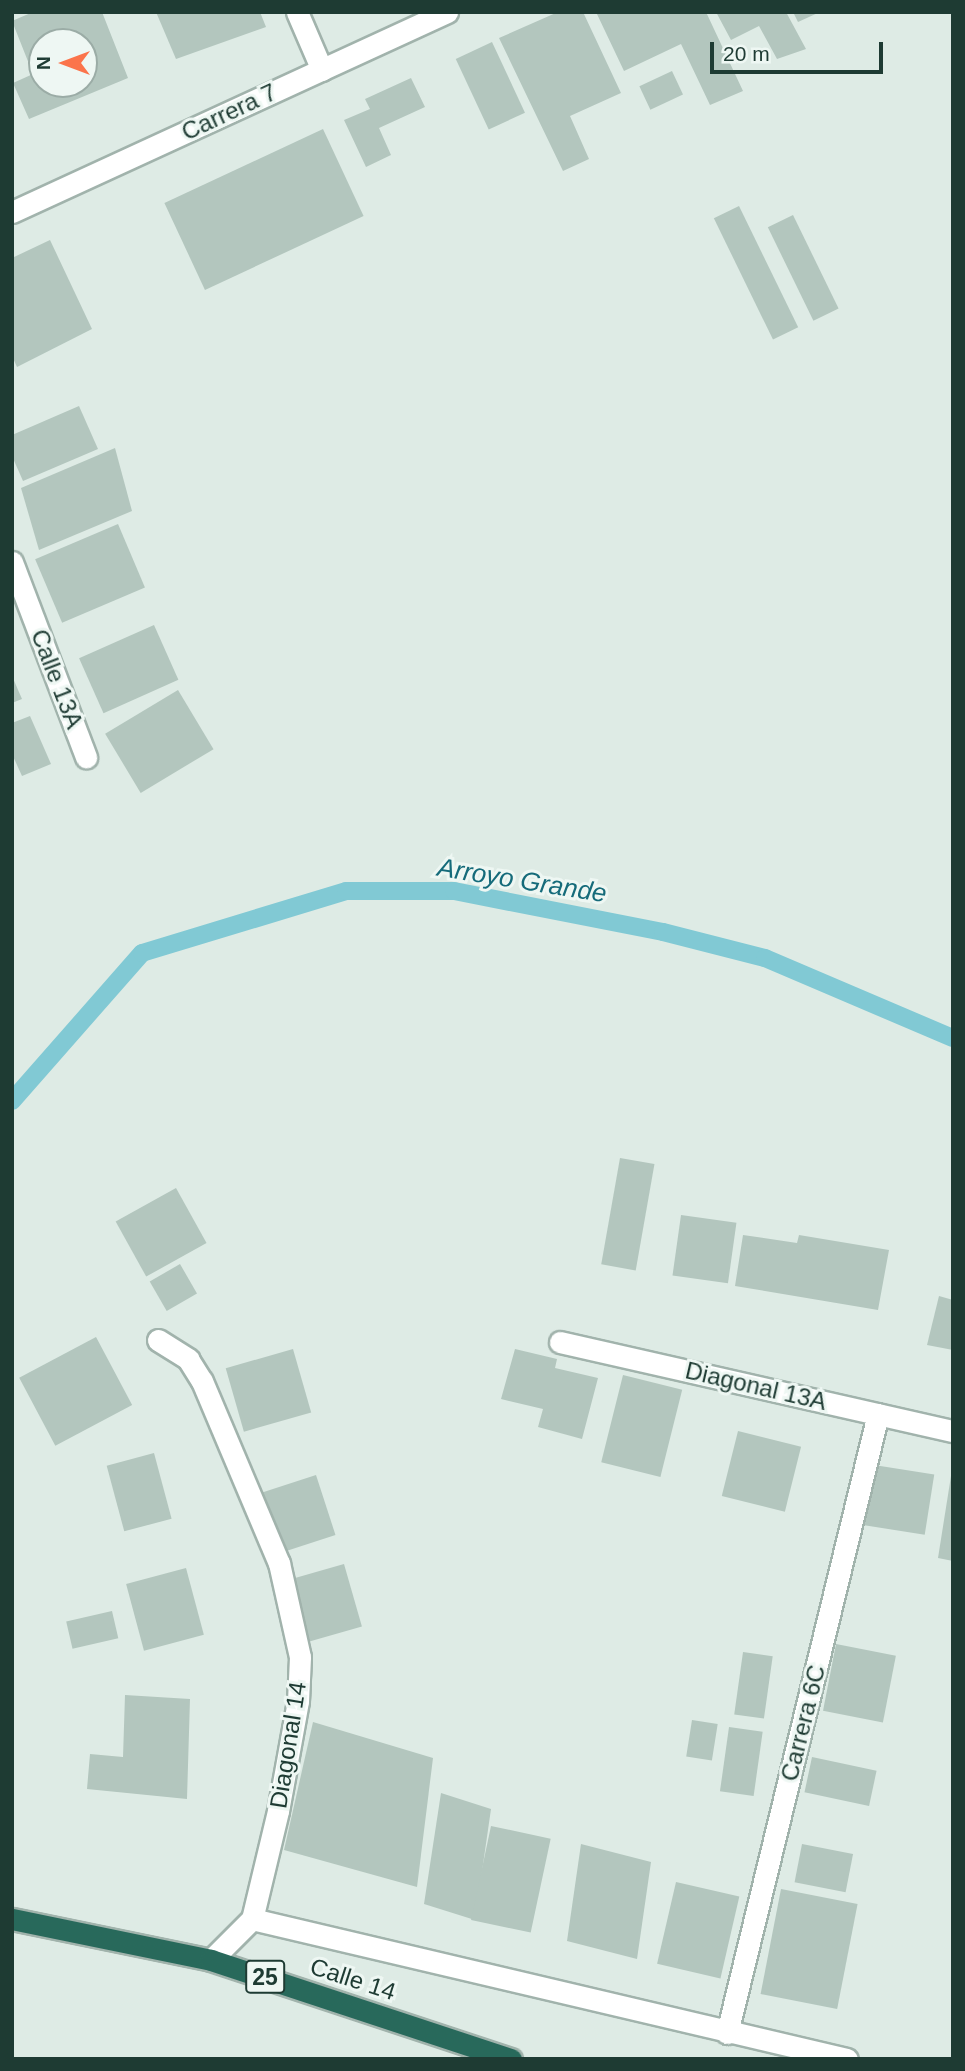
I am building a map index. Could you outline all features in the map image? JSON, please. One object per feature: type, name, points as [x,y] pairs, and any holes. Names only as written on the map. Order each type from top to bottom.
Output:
[{"type":"highway","name":"Calle 14","points":[[12,1919],[211,1959],[511,2059]]},
{"type":"street","points":[[297,12],[322,70]]},
{"type":"street","name":"Carrera 7","points":[[12,212],[447,12]]},
{"type":"street","name":"Calle 13A","points":[[12,562],[86,757]]},
{"type":"street","name":"Diagonal 14","points":[[158,1340],[188,1359],[202,1381],[279,1563],[300,1657],[299,1700],[278,1811],[252,1919]]},
{"type":"street","name":"Diagonal 13A","points":[[560,1342],[953,1431]]},
{"type":"street","name":"Carrera 6C","points":[[727,2033],[878,1414]]},
{"type":"street","points":[[211,1959],[252,1919],[727,2033],[848,2059]]},
{"type":"building","points":[[33,12],[102,12],[128,78],[98,90],[98,28],[28,28],[28,61],[12,21]]},
{"type":"building","points":[[156,12],[260,12],[266,27],[176,59]]},
{"type":"building","points":[[558,12],[583,12],[621,93],[570,116],[589,159],[563,171],[499,38]]},
{"type":"building","points":[[596,12],[706,12],[743,91],[710,105],[681,44],[624,71]]},
{"type":"building","points":[[716,12],[786,12],[806,49],[777,59],[759,26],[731,40]]},
{"type":"building","points":[[793,12],[820,12],[798,22]]},
{"type":"building","points":[[492,42],[525,113],[489,130],[456,59]]},
{"type":"building","points":[[672,71],[683,95],[650,110],[639,86]]},
{"type":"building","points":[[28,76],[28,98],[80,98],[29,119],[13,83]]},
{"type":"building","points":[[411,78],[425,107],[379,128],[391,155],[366,167],[344,120],[370,109],[365,99]]},
{"type":"building","points":[[323,129],[364,216],[205,290],[164,203]]},
{"type":"building","points":[[739,206],[798,327],[773,340],[714,218]]},
{"type":"building","points":[[793,215],[839,308],[813,321],[768,227]]},
{"type":"building","points":[[50,240],[92,329],[17,367],[12,356],[12,258]]},
{"type":"building","points":[[79,406],[98,449],[23,481],[12,456],[12,435]]},
{"type":"building","points":[[115,448],[132,511],[39,550],[21,488]]},
{"type":"building","points":[[118,524],[145,588],[62,623],[35,559]]},
{"type":"building","points":[[154,625],[178,680],[103,713],[79,658]]},
{"type":"building","points":[[12,676],[22,699],[12,703]]},
{"type":"building","points":[[178,690],[214,749],[141,793],[105,734]]},
{"type":"building","points":[[30,716],[51,764],[22,776],[12,754],[12,723]]},
{"type":"building","points":[[620,1158],[654,1164],[636,1270],[601,1264]]},
{"type":"building","points":[[176,1188],[207,1243],[146,1277],[116,1221]]},
{"type":"building","points":[[681,1215],[736,1223],[728,1283],[673,1275]]},
{"type":"building","points":[[743,1235],[797,1243],[799,1235],[889,1250],[878,1310],[735,1286]]},
{"type":"building","points":[[180,1264],[197,1293],[167,1311],[150,1282]]},
{"type":"building","points":[[939,1296],[953,1300],[953,1350],[927,1345]]},
{"type":"building","points":[[96,1337],[132,1405],[55,1446],[19,1378]]},
{"type":"building","points":[[293,1349],[311,1412],[244,1432],[226,1368]]},
{"type":"building","points":[[515,1349],[557,1359],[555,1368],[598,1378],[582,1439],[538,1427],[543,1409],[501,1399]]},
{"type":"building","points":[[623,1375],[682,1390],[660,1477],[601,1462]]},
{"type":"building","points":[[738,1431],[801,1447],[785,1512],[722,1496]]},
{"type":"building","points":[[154,1453],[172,1519],[124,1531],[107,1466]]},
{"type":"building","points":[[874,1465],[934,1475],[925,1535],[864,1525]]},
{"type":"building","points":[[316,1475],[335,1535],[279,1553],[260,1493]]},
{"type":"building","points":[[953,1476],[953,1561],[938,1558]]},
{"type":"building","points":[[344,1564],[362,1626],[304,1643],[286,1581]]},
{"type":"building","points":[[186,1568],[204,1635],[144,1651],[126,1584]]},
{"type":"building","points":[[112,1611],[118,1638],[73,1649],[66,1622]]},
{"type":"building","points":[[836,1644],[896,1656],[883,1722],[823,1711]]},
{"type":"building","points":[[743,1652],[773,1656],[764,1719],[734,1714]]},
{"type":"building","points":[[125,1695],[190,1699],[187,1799],[87,1789],[90,1754],[123,1757]]},
{"type":"building","points":[[692,1720],[718,1724],[712,1761],[686,1757]]},
{"type":"building","points":[[313,1722],[433,1758],[417,1887],[284,1850]]},
{"type":"building","points":[[729,1727],[763,1732],[754,1796],[720,1791]]},
{"type":"building","points":[[812,1757],[877,1771],[869,1806],[805,1792]]},
{"type":"building","points":[[441,1793],[491,1809],[475,1920],[424,1904]]},
{"type":"building","points":[[491,1826],[551,1839],[531,1933],[471,1920]]},
{"type":"building","points":[[581,1844],[651,1862],[637,1959],[567,1941]]},
{"type":"building","points":[[802,1844],[853,1854],[846,1892],[795,1882]]},
{"type":"building","points":[[676,1882],[739,1897],[720,1978],[657,1964]]},
{"type":"building","points":[[781,1889],[858,1904],[837,2009],[761,1994]]},
{"type":"waterway","name":"Arroyo Grande","points":[[12,1101],[142,953],[346,891],[454,891],[663,932],[765,958],[953,1038]]}]
